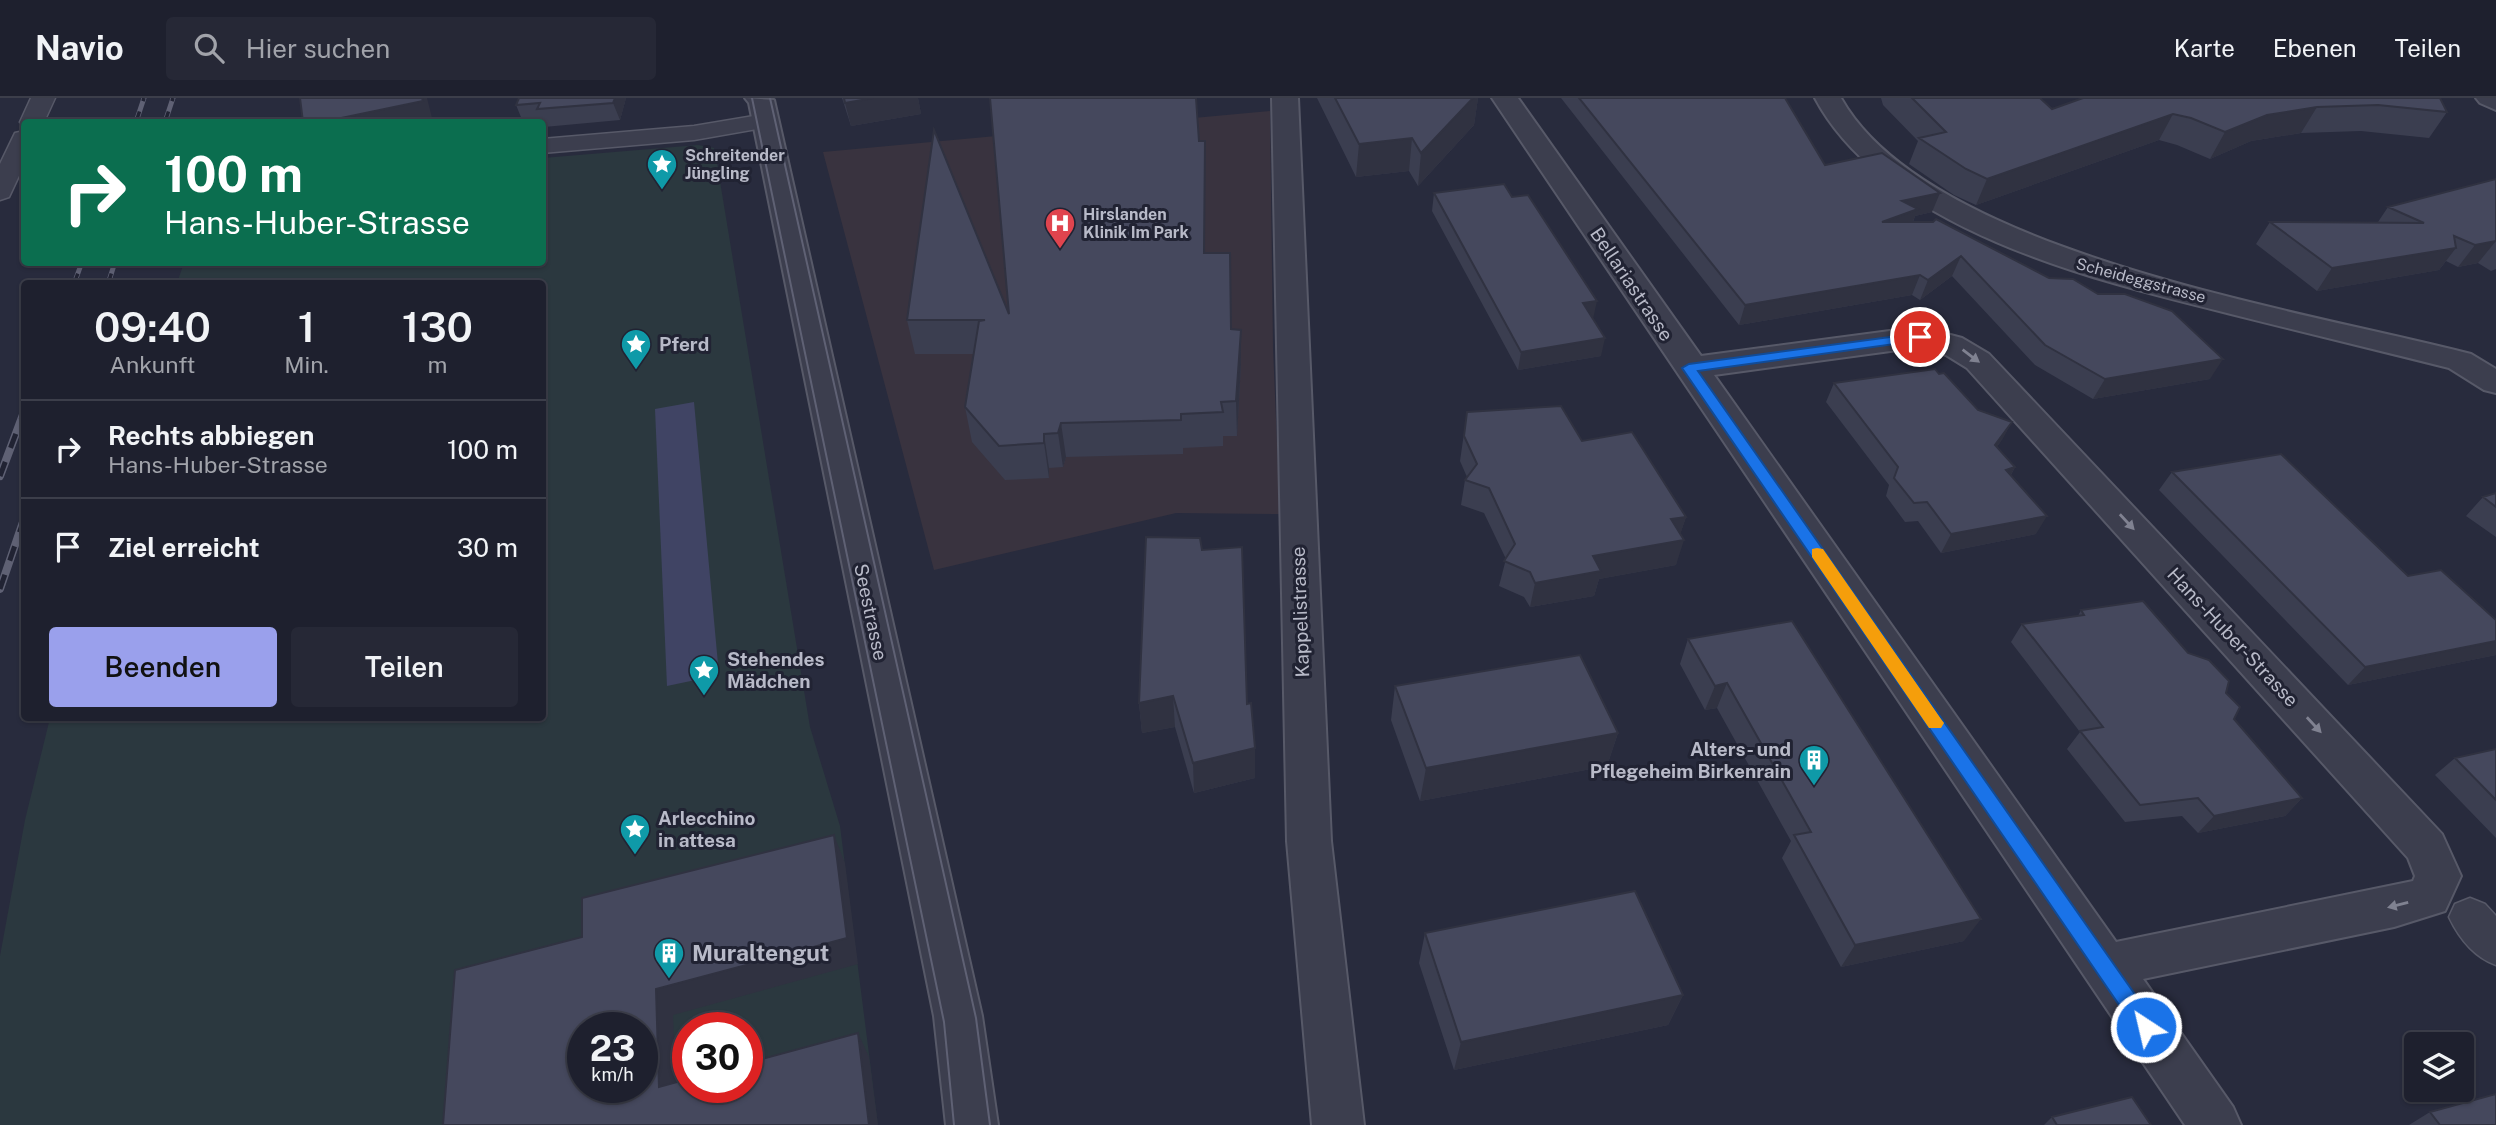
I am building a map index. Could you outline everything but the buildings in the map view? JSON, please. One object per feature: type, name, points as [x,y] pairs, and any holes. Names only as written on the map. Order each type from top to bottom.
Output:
[{"type":"street","name":"Kappelistrasse","points":[[1285,98],[1283,107],[1308,841],[1338,1125]]},
{"type":"street","name":"Bellariastrasse","points":[[1505,98],[1689,368],[2215,1125]]},
{"type":"street","name":"Scheideggstrasse","points":[[1828,98],[1849,132],[1882,162],[1966,216],[2012,239],[2071,262],[2147,284],[2460,361],[2496,383]]},
{"type":"street","points":[[2489,98],[2496,102]]},
{"type":"street","name":"Seestrasse","points":[[762,103],[958,1016],[972,1125]]},
{"type":"street","name":"Hans-Huber-Strasse","points":[[1689,368],[1920,337],[1942,341],[1970,355],[2426,847],[2438,876],[2429,897],[2394,907],[2103,966]]},
{"type":"street","points":[[2460,361],[2496,346]]},
{"type":"lane","points":[[33,119],[43,98]]},
{"type":"lane","points":[[546,146],[694,133],[762,103]]},
{"type":"lane","points":[[0,192],[21,145]]},
{"type":"shaded area","name":"Hirslanden Klinik Im Park","points":[[1270,111],[1273,348],[1280,514],[1176,513],[934,570],[823,152]]},
{"type":"shaded area","name":"Muraltengut","points":[[698,145],[714,148],[810,727],[840,826],[878,1125],[0,1125],[0,956],[25,820],[49,721],[546,721],[546,280],[178,280],[183,266],[546,266],[546,158]]},
{"type":"water","points":[[694,402],[719,675],[667,686],[655,409]]},
{"type":"tram line","points":[[752,98],[944,1022],[954,1125]]},
{"type":"tram line","points":[[770,98],[976,1018],[990,1125]]},
{"type":"railway","points":[[137,119],[144,98]]},
{"type":"railway","points":[[166,119],[173,98]]},
{"type":"railway","points":[[75,280],[81,266]]},
{"type":"railway","points":[[109,280],[114,266]]},
{"type":"railway","points":[[0,476],[21,420]]},
{"type":"railway","points":[[0,589],[21,528]]},
{"type":"slow traffic","points":[[1817,553],[1935,723]]},
{"type":"place","name":"Schreitender Jüngling","points":[[662,191]]},
{"type":"place","name":"Hirslanden Klinik Im Park","points":[[1060,250]]},
{"type":"place","name":"Pferd","points":[[636,371]]},
{"type":"place","name":"Stehendes Mädchen","points":[[704,697]]},
{"type":"place","name":"Alters- und Pflegeheim Birkenrain","points":[[1814,787]]},
{"type":"place","name":"Arlecchino in attesa","points":[[635,856]]},
{"type":"place","name":"Muraltengut","points":[[669,980]]},
{"type":"route","points":[[1920,337],[1689,368],[2146,1027]]}]
